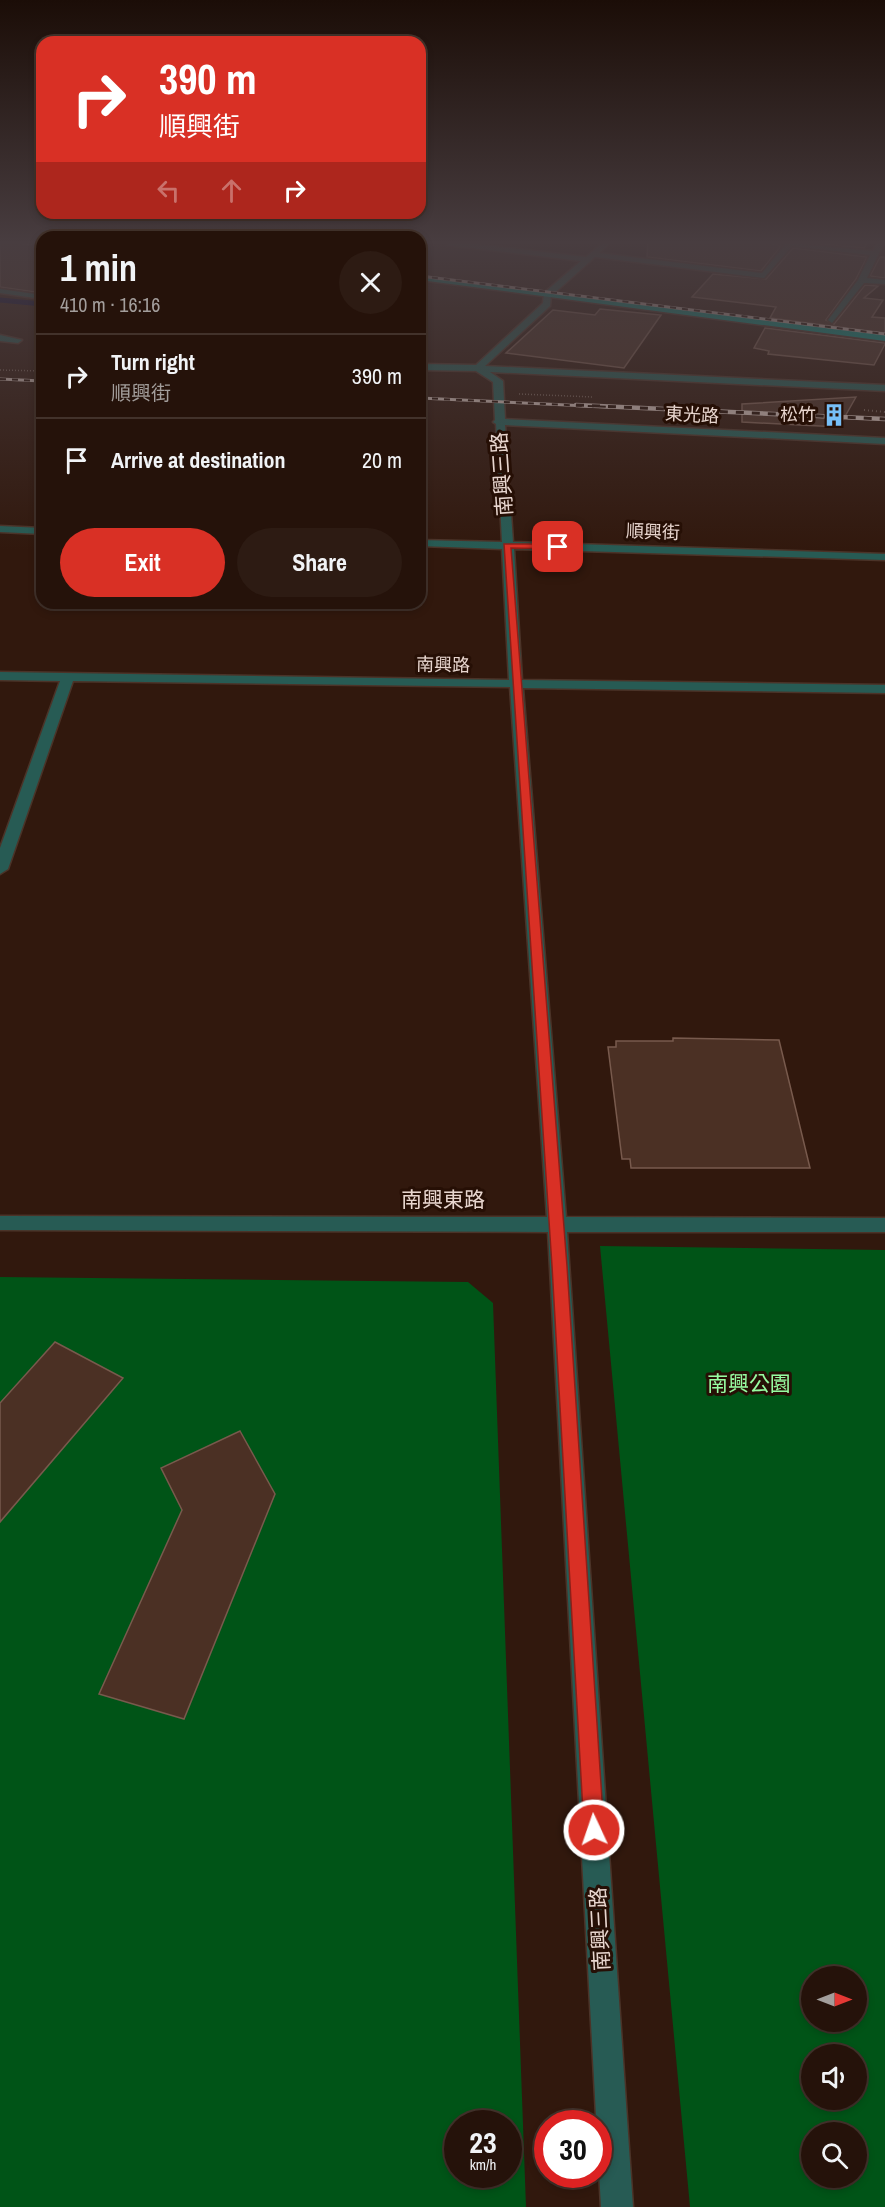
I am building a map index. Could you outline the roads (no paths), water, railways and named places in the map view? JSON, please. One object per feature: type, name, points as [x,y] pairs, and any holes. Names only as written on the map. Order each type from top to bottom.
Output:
[{"type":"street","points":[[478,368],[504,344]]},
{"type":"street","points":[[426,367],[885,388]]},
{"type":"street","name":"南興三路","points":[[478,368],[498,381],[516,684],[557,1225],[617,2207]]},
{"type":"street","name":"東光路","points":[[499,427],[885,441]]},
{"type":"street","name":"東光路","points":[[499,427],[885,450]]},
{"type":"street","points":[[0,530],[36,531]]},
{"type":"street","name":"順興街","points":[[426,543],[885,557]]},
{"type":"street","name":"南興路","points":[[0,676],[885,688]]},
{"type":"street","points":[[0,869],[68,677]]},
{"type":"street","name":"南興東路","points":[[0,1223],[885,1225]]},
{"type":"railway","points":[[0,379],[36,381]]},
{"type":"railway","points":[[426,398],[609,407]]},
{"type":"railway","points":[[576,405],[885,419]]},
{"type":"place","name":"松竹","points":[[834,415]]},
{"type":"park label","name":"南興公園","points":[[749,1384]]}]
